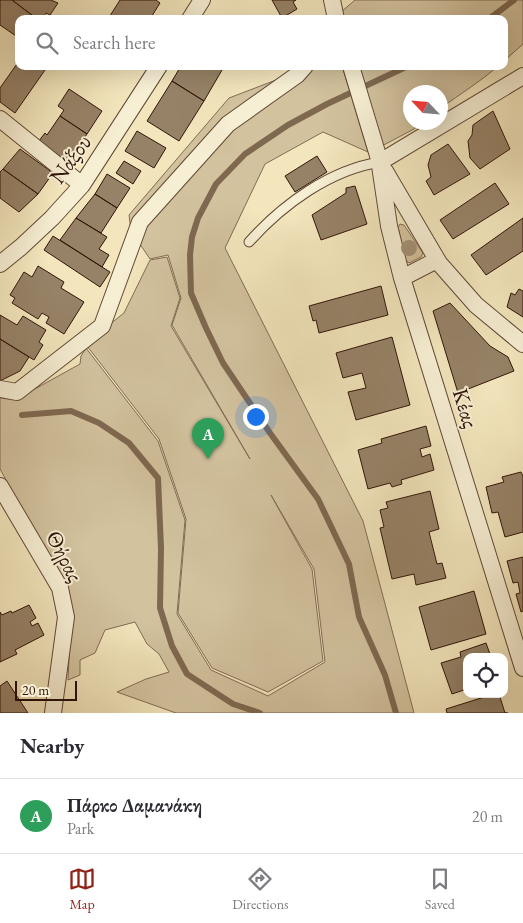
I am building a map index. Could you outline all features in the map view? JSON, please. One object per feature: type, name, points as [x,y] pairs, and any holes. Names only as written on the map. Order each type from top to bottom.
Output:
[{"type":"street","points":[[193,15],[202,0]]},
{"type":"street","points":[[332,0],[335,15]]},
{"type":"street","name":"Νάξου","points":[[0,264],[21,248],[52,218],[82,184],[156,70]]},
{"type":"street","points":[[0,389],[17,392],[102,326],[140,222],[228,124],[301,70]]},
{"type":"street","points":[[352,70],[380,160],[436,260],[476,304],[523,344]]},
{"type":"street","points":[[380,160],[523,76]]},
{"type":"street","points":[[0,119],[82,184]]},
{"type":"street","name":"Κέας","points":[[380,160],[389,226],[402,278],[523,668]]},
{"type":"street","points":[[402,278],[436,260]]},
{"type":"street","name":"Θήρας","points":[[0,486],[60,588],[66,617],[53,713]]},
{"type":"lane","points":[[249,242],[266,223],[298,198],[325,181],[380,160]]},
{"type":"shaded area","points":[[355,0],[523,0],[523,44],[508,57],[508,15],[341,15],[340,13]]},
{"type":"shaded area","points":[[312,70],[343,70],[368,152],[323,132],[265,164],[225,248],[363,521],[414,713],[176,713],[117,692],[146,679],[169,672],[159,654],[147,644],[135,622],[105,630],[95,653],[80,660],[80,675],[68,680],[71,617],[65,586],[0,469],[0,391],[24,395],[80,364],[81,356],[86,348],[158,441],[185,520],[177,614],[211,670],[268,696],[325,662],[314,569],[271,495],[312,569],[323,661],[268,692],[212,668],[178,613],[186,519],[159,439],[87,346],[124,313],[150,260],[167,257],[180,298],[171,326],[250,459],[172,325],[181,298],[168,255],[150,259],[131,231],[129,215],[229,98],[289,75],[299,82]]},
{"type":"shaded area","points":[[357,70],[493,70],[448,103],[448,85],[403,85],[403,130],[412,130],[380,147]]},
{"type":"shaded area","points":[[400,224],[404,225],[423,253],[421,257],[409,263],[405,259],[398,227]]},
{"type":"building","points":[[0,0],[12,0],[32,15],[15,15],[15,35],[0,25]]},
{"type":"building","points":[[12,0],[51,0],[58,3],[50,15],[46,13],[45,15],[32,15]]},
{"type":"building","points":[[120,0],[156,0],[160,3],[152,15],[111,15]]},
{"type":"building","points":[[272,0],[296,0],[293,2],[297,9],[287,15],[280,15]]},
{"type":"building","points":[[15,67],[15,70],[45,70],[15,113],[0,102],[0,88]]},
{"type":"building","points":[[179,70],[222,70],[204,101],[172,81]]},
{"type":"building","points":[[172,81],[204,101],[179,141],[147,121]]},
{"type":"building","points":[[69,89],[102,111],[87,134],[60,116],[64,110],[58,106]]},
{"type":"building","points":[[493,111],[510,149],[480,169],[470,158],[468,141],[472,135],[473,125]]},
{"type":"building","points":[[60,116],[87,134],[68,162],[38,142],[45,133],[47,135]]},
{"type":"building","points":[[137,131],[166,148],[154,168],[125,151]]},
{"type":"building","points":[[448,144],[470,174],[434,195],[426,181],[431,177],[428,165],[431,155]]},
{"type":"building","points":[[20,149],[53,173],[38,194],[3,169]]},
{"type":"building","points":[[317,156],[327,172],[295,192],[285,176]]},
{"type":"building","points":[[124,161],[141,171],[133,184],[116,173]]},
{"type":"building","points":[[3,169],[38,194],[19,212],[0,198],[0,172]]},
{"type":"building","points":[[107,174],[130,188],[117,208],[95,194]]},
{"type":"building","points":[[495,183],[509,204],[453,239],[440,220]]},
{"type":"building","points":[[355,186],[367,224],[321,240],[312,215],[346,193],[346,188]]},
{"type":"building","points":[[95,194],[117,208],[101,233],[76,218]]},
{"type":"building","points":[[76,218],[107,237],[99,249],[109,255],[102,267],[60,240]]},
{"type":"building","points":[[523,218],[523,251],[486,275],[471,255]]},
{"type":"building","points":[[53,236],[110,272],[100,287],[44,250]]},
{"type":"building","points":[[38,266],[64,282],[61,288],[84,302],[64,334],[46,323],[49,317],[42,313],[38,319],[12,303],[15,298],[10,295],[24,272],[32,277]]},
{"type":"building","points":[[381,286],[388,315],[319,333],[316,320],[313,321],[309,306]]},
{"type":"building","points":[[519,289],[523,291],[523,317],[507,307],[511,293],[515,295]]},
{"type":"building","points":[[450,303],[490,346],[508,357],[514,371],[458,393],[433,311]]},
{"type":"building","points":[[0,315],[17,325],[23,316],[46,330],[39,342],[43,345],[34,360],[0,339]]},
{"type":"building","points":[[392,337],[410,405],[356,420],[348,392],[366,388],[362,373],[343,378],[336,353]]},
{"type":"building","points":[[0,339],[29,357],[20,371],[0,381]]},
{"type":"building","points":[[426,426],[431,446],[420,449],[422,457],[430,454],[434,470],[401,480],[402,484],[392,487],[390,483],[368,489],[358,450],[382,443],[381,439]]},
{"type":"building","points":[[521,472],[523,476],[523,532],[505,537],[498,512],[492,513],[486,487],[504,482],[502,477]]},
{"type":"building","points":[[430,491],[439,529],[429,532],[437,564],[442,563],[446,578],[416,585],[414,574],[392,579],[380,528],[384,527],[380,510],[388,508],[386,502]]},
{"type":"building","points":[[523,557],[523,611],[521,612],[516,594],[520,593],[518,582],[513,583],[507,561]]},
{"type":"building","points":[[474,591],[486,634],[431,650],[419,607]]},
{"type":"building","points":[[29,605],[36,618],[30,622],[32,626],[38,623],[44,635],[15,650],[17,654],[0,662],[0,612],[2,615],[11,611],[12,613]]},
{"type":"building","points":[[486,643],[490,653],[463,653],[463,690],[452,694],[441,663],[461,657],[460,652]]},
{"type":"building","points":[[7,681],[28,713],[0,713],[0,686]]},
{"type":"building","points":[[481,698],[500,698],[505,713],[447,713],[446,709]]},
{"type":"waterway","points":[[494,15],[514,0]]},
{"type":"waterway","points":[[396,713],[385,675],[359,617],[349,564],[318,499],[270,433],[223,363],[191,293],[190,255],[192,237],[198,218],[216,184],[245,154],[288,125],[327,104],[399,70]]},
{"type":"waterway","points":[[22,415],[71,411],[99,423],[129,443],[158,478],[161,548],[160,608],[172,646],[187,674],[233,704],[260,713]]},
{"type":"place","name":"Πάρκο Δαμανάκη","points":[[208,459]]}]
